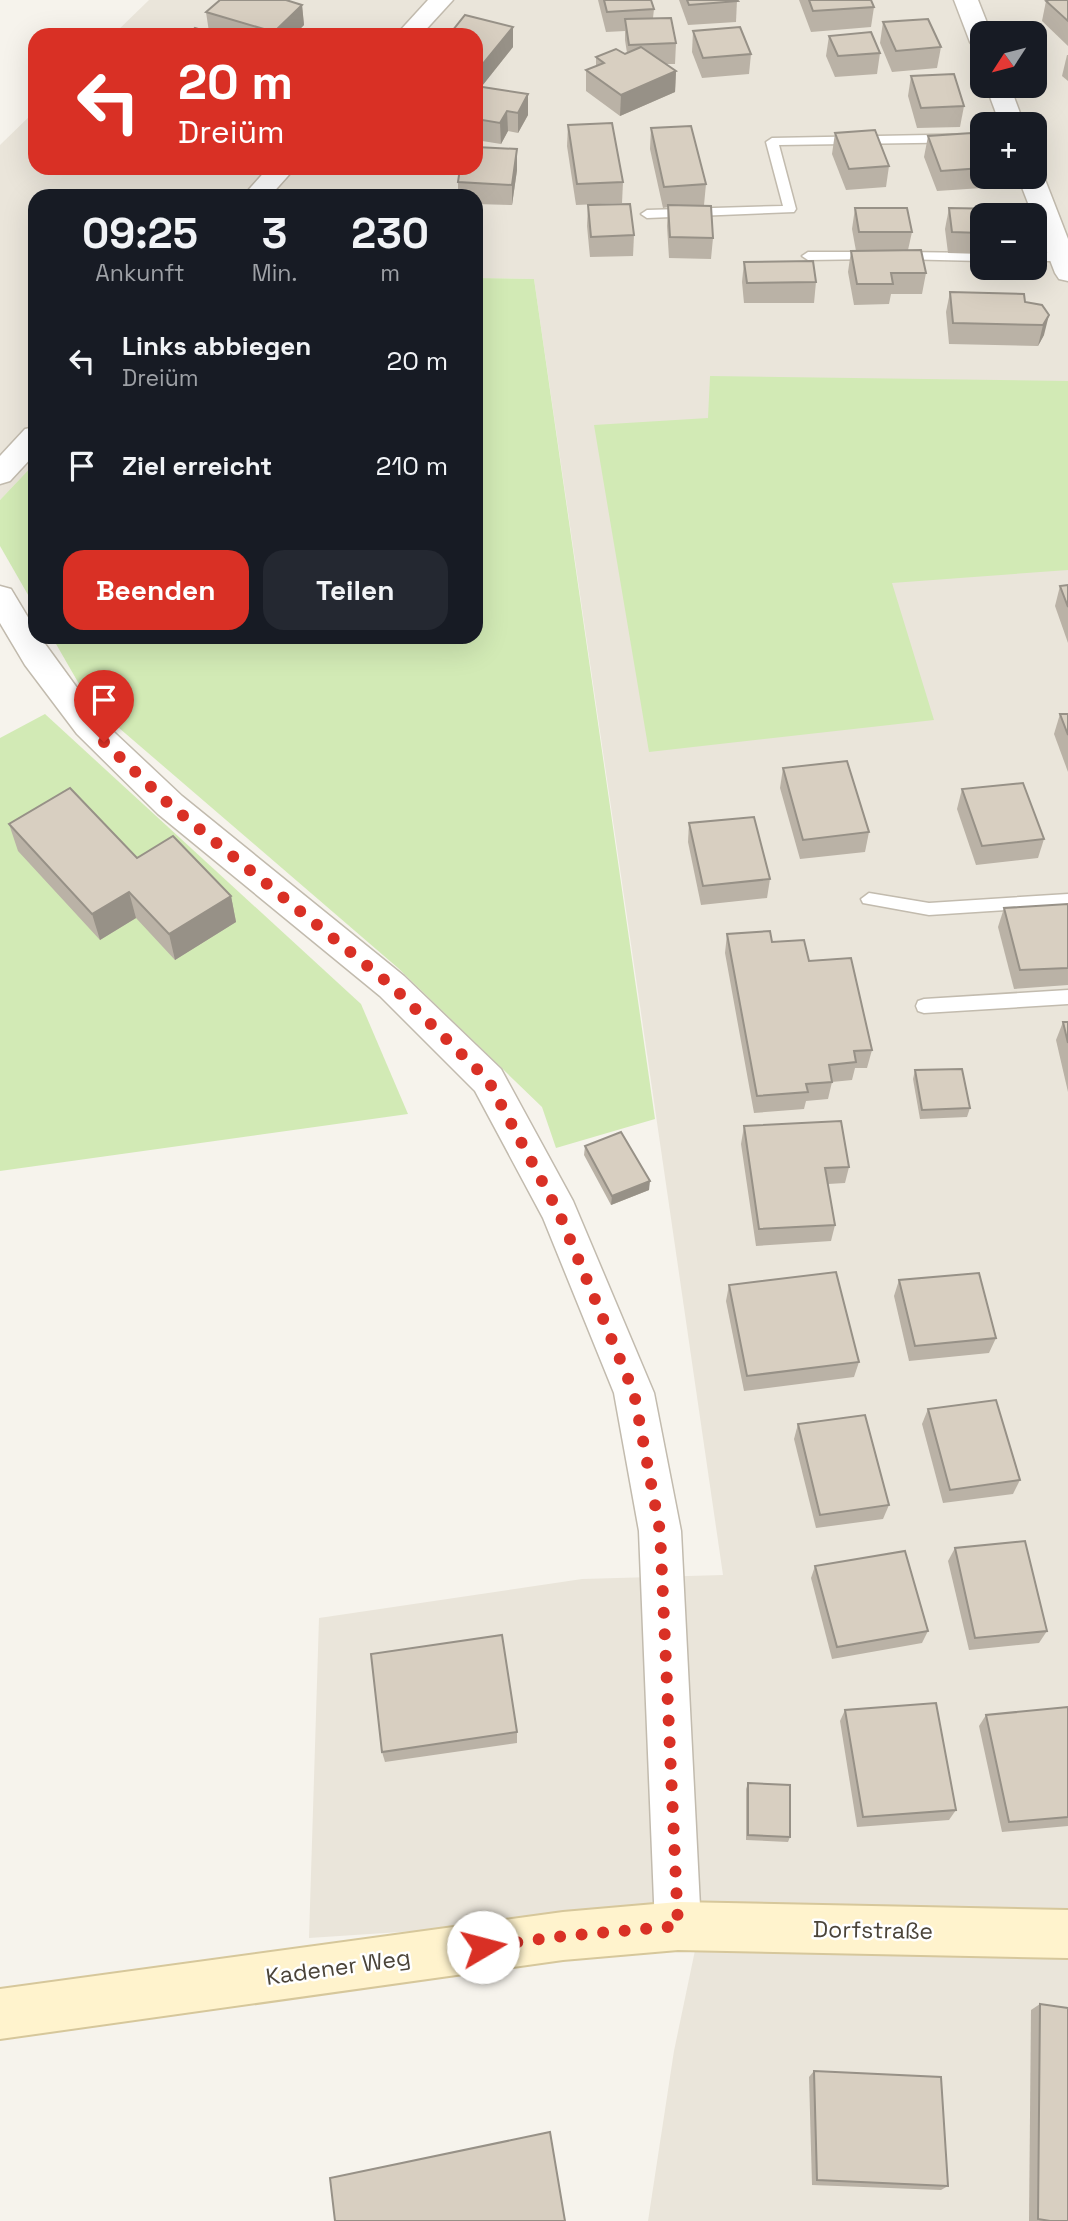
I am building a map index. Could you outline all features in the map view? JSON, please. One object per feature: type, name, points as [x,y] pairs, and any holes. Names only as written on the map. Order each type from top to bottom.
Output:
[{"type":"street","points":[[415,28],[441,0]]},
{"type":"street","points":[[966,0],[974,21]]},
{"type":"street","points":[[262,189],[276,175]]},
{"type":"street","points":[[1036,189],[1065,265]]},
{"type":"street","points":[[0,474],[28,444]]},
{"type":"street","points":[[0,597],[28,644]]},
{"type":"street","points":[[28,644],[88,726],[170,805],[392,986],[488,1080],[559,1213],[634,1393],[660,1531],[678,1926]]},
{"type":"street","name":"Dorfstraße","points":[[678,1926],[1068,1934]]},
{"type":"street","name":"Kadener Weg","points":[[0,2014],[563,1936],[678,1926]]},
{"type":"lane","points":[[647,214],[790,209],[772,142],[970,138]]},
{"type":"lane","points":[[808,256],[970,257]]},
{"type":"lane","points":[[1047,260],[1065,265]]},
{"type":"lane","points":[[869,899],[929,909],[1068,900]]},
{"type":"lane","points":[[924,1006],[1068,997]]},
{"type":"shaded area","points":[[149,0],[1068,0],[1068,2221],[648,2221],[674,2051],[703,1912],[309,1938],[319,1618],[582,1579],[723,1575],[534,279],[483,278],[483,189],[28,189],[28,470],[0,500],[0,145],[28,118],[28,175],[483,175],[483,28],[120,28]]},
{"type":"green space","points":[[483,278],[534,279],[655,1119],[556,1148],[542,1107],[398,968],[90,703],[56,644],[483,644]]},
{"type":"green space","points":[[710,376],[1068,381],[1068,570],[892,583],[934,720],[649,752],[594,425],[708,418]]},
{"type":"green space","points":[[28,470],[28,595],[0,546],[0,500]]},
{"type":"green space","points":[[45,714],[361,1004],[408,1114],[0,1171],[0,738]]},
{"type":"building","points":[[220,0],[286,0],[302,5],[278,28],[260,28],[206,12]]},
{"type":"building","points":[[604,0],[651,0],[654,9],[607,12]]},
{"type":"building","points":[[687,0],[737,0],[738,1],[689,5]]},
{"type":"building","points":[[809,0],[871,0],[874,7],[813,11]]},
{"type":"building","points":[[1068,0],[1068,21],[1046,1]]},
{"type":"building","points":[[465,15],[513,27],[483,64],[483,28],[455,28]]},
{"type":"building","points":[[671,18],[676,43],[629,45],[625,19]]},
{"type":"building","points":[[928,19],[941,47],[896,51],[883,22]]},
{"type":"building","points":[[740,27],[751,54],[703,58],[693,31]]},
{"type":"building","points":[[871,32],[880,53],[838,56],[829,36]]},
{"type":"building","points":[[641,47],[676,71],[621,95],[586,70],[604,63],[596,57],[616,49],[625,54]]},
{"type":"building","points":[[954,74],[964,106],[921,108],[911,76]]},
{"type":"building","points":[[483,87],[528,94],[518,113],[507,111],[500,123],[483,120]]},
{"type":"building","points":[[612,123],[623,182],[577,184],[568,125]]},
{"type":"building","points":[[691,126],[706,184],[664,187],[651,128]]},
{"type":"building","points":[[875,130],[889,166],[849,169],[835,133]]},
{"type":"building","points":[[970,133],[970,169],[941,171],[928,136]]},
{"type":"building","points":[[483,147],[517,149],[512,185],[458,182],[459,175],[483,175]]},
{"type":"building","points":[[630,204],[634,235],[591,237],[588,205]]},
{"type":"building","points":[[668,205],[711,206],[713,238],[670,237]]},
{"type":"building","points":[[855,208],[907,208],[912,232],[859,232]]},
{"type":"building","points":[[949,208],[970,208],[970,233],[952,232]]},
{"type":"building","points":[[921,250],[926,273],[891,273],[893,284],[857,284],[851,251]]},
{"type":"building","points":[[813,261],[816,282],[747,283],[744,262]]},
{"type":"building","points":[[950,292],[1024,294],[1025,302],[1042,305],[1049,315],[1043,325],[953,323]]},
{"type":"building","points":[[1068,585],[1068,607],[1060,586]]},
{"type":"building","points":[[1060,714],[1068,714],[1068,735]]},
{"type":"building","points":[[847,761],[869,832],[803,840],[783,768]]},
{"type":"building","points":[[1023,783],[1044,839],[982,846],[962,789]]},
{"type":"building","points":[[70,788],[137,858],[173,836],[231,896],[169,934],[129,892],[92,914],[9,824]]},
{"type":"building","points":[[754,817],[770,879],[703,886],[689,823]]},
{"type":"building","points":[[1068,904],[1068,968],[1020,970],[1004,908]]},
{"type":"building","points":[[770,931],[772,942],[804,940],[809,961],[851,958],[872,1050],[854,1051],[856,1062],[829,1065],[832,1082],[806,1084],[808,1092],[757,1096],[727,934]]},
{"type":"building","points":[[1063,1022],[1068,1022],[1068,1043]]},
{"type":"building","points":[[962,1069],[970,1108],[922,1110],[915,1070]]},
{"type":"building","points":[[841,1121],[849,1167],[825,1168],[835,1225],[759,1229],[744,1126]]},
{"type":"building","points":[[621,1132],[650,1181],[612,1196],[585,1146]]},
{"type":"building","points":[[836,1272],[859,1362],[747,1376],[729,1285]]},
{"type":"building","points":[[979,1273],[996,1338],[915,1346],[899,1280]]},
{"type":"building","points":[[996,1400],[1020,1480],[950,1490],[928,1409]]},
{"type":"building","points":[[865,1415],[889,1505],[820,1515],[798,1424]]},
{"type":"building","points":[[1025,1541],[1047,1631],[975,1638],[955,1548]]},
{"type":"building","points":[[905,1551],[928,1631],[837,1647],[815,1566]]},
{"type":"building","points":[[502,1635],[517,1732],[382,1752],[371,1654]]},
{"type":"building","points":[[936,1703],[956,1810],[863,1817],[845,1710]]},
{"type":"building","points":[[1068,1707],[1068,1817],[1009,1822],[986,1715]]},
{"type":"building","points":[[748,1783],[790,1785],[790,1837],[748,1835]]},
{"type":"building","points":[[1040,2004],[1068,2008],[1068,2221],[1038,2219]]},
{"type":"building","points":[[814,2071],[941,2077],[948,2186],[817,2180]]},
{"type":"building","points":[[550,2132],[565,2221],[335,2221],[330,2178]]},
{"type":"route","points":[[104,742],[170,805],[392,986],[488,1080],[559,1213],[634,1393],[660,1531],[678,1926],[563,1936],[483,1947]]}]
